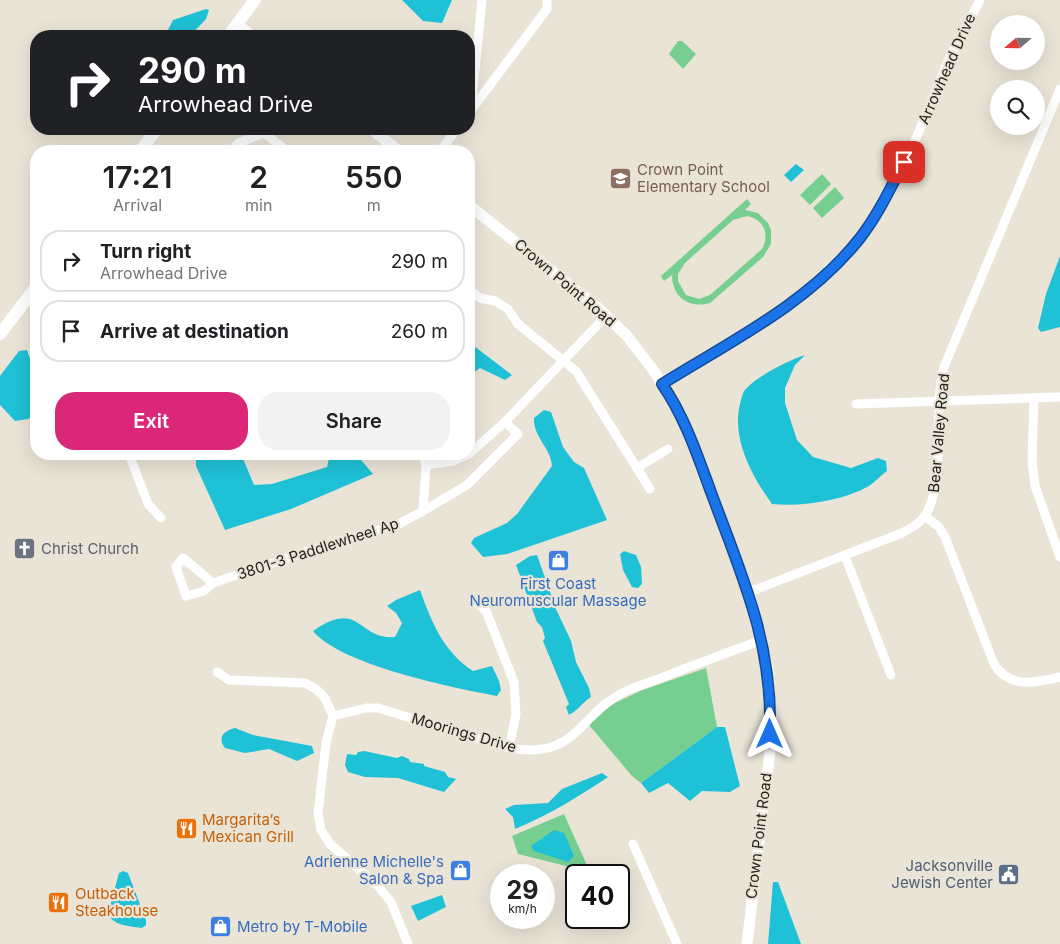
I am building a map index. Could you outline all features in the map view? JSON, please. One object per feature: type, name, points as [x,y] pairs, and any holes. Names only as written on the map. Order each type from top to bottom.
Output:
[{"type":"main road","points":[[232,30],[255,0]]},
{"type":"main road","points":[[145,145],[152,135]]},
{"type":"main road","points":[[0,334],[30,295]]},
{"type":"street","points":[[475,65],[482,0]]},
{"type":"street","points":[[475,105],[547,9],[547,0]]},
{"type":"street","name":"Arrowhead Drive","points":[[662,384],[770,317],[807,290],[861,237],[912,148],[951,54],[980,0]]},
{"type":"street","points":[[237,24],[244,30]]},
{"type":"street","name":"Bear Valley Road","points":[[925,516],[936,486],[938,400],[944,366],[1060,89]]},
{"type":"street","points":[[236,145],[255,135]]},
{"type":"street","points":[[269,135],[281,145]]},
{"type":"street","points":[[379,135],[391,145]]},
{"type":"street","points":[[445,145],[452,135]]},
{"type":"street","name":"Crown Point Road","points":[[475,210],[578,290],[606,316],[631,341],[662,384],[682,418],[694,446],[749,592],[762,640],[769,682],[770,751],[747,944]]},
{"type":"street","points":[[475,294],[480,298],[495,301],[508,309],[518,324],[576,371],[650,489]]},
{"type":"street","points":[[475,449],[505,422],[606,316]]},
{"type":"street","points":[[856,404],[1060,397]]},
{"type":"street","points":[[1034,398],[1032,460],[1035,486],[1060,556]]},
{"type":"street","name":"3801-3 Paddlewheel Ap","points":[[214,583],[183,558],[176,567],[186,596],[204,591],[214,583],[323,546],[399,524],[467,485],[518,434],[505,422]]},
{"type":"street","points":[[637,468],[668,449]]},
{"type":"street","points":[[131,460],[148,504],[161,518]]},
{"type":"street","points":[[423,510],[425,460]]},
{"type":"street","points":[[426,464],[455,460]]},
{"type":"street","points":[[749,592],[902,533],[914,526],[925,516],[939,527],[945,537],[994,664],[1000,673],[1008,680],[1024,684],[1060,677]]},
{"type":"street","points":[[845,556],[891,675]]},
{"type":"street","points":[[475,602],[486,611],[514,682],[516,714],[509,748]]},
{"type":"street","name":"Moorings Drive","points":[[333,716],[366,708],[378,708],[509,748],[537,750],[560,744],[580,732],[604,706],[622,694],[762,640]]},
{"type":"street","points":[[216,672],[229,680],[304,683],[316,689],[325,698],[333,716],[326,743],[318,814],[321,830],[330,844],[377,885],[391,902],[408,944]]},
{"type":"street","points":[[633,844],[677,944]]},
{"type":"green space","points":[[678,41],[682,41],[696,54],[683,69],[669,54]]},
{"type":"green space","points":[[822,174],[831,184],[810,205],[800,195]]},
{"type":"green space","points":[[835,187],[844,198],[822,218],[813,208]]},
{"type":"green space","points":[[747,199],[751,204],[745,210],[758,213],[768,223],[771,230],[771,244],[763,257],[710,303],[689,303],[678,295],[672,275],[664,281],[661,276]],"holes":[[[747,216],[758,220],[764,228],[765,238],[762,249],[710,295],[699,299],[686,295],[678,281],[678,274],[685,263],[733,220]]]},
{"type":"green space","points":[[706,668],[717,727],[641,783],[632,776],[589,725],[611,705],[640,691]]},
{"type":"green space","points":[[564,814],[586,864],[565,864],[565,866],[518,854],[512,836]]},
{"type":"water","points":[[402,0],[452,0],[442,23],[423,21]]},
{"type":"water","points":[[206,9],[209,10],[206,19],[196,30],[168,30],[173,20]]},
{"type":"water","points":[[796,164],[804,170],[791,182],[784,175]]},
{"type":"water","points":[[1060,256],[1060,327],[1041,332],[1038,328],[1046,294]]},
{"type":"water","points":[[475,347],[512,375],[505,380],[480,368],[475,372]]},
{"type":"water","points":[[27,350],[30,359],[30,418],[15,421],[0,405],[0,376],[19,351]]},
{"type":"water","points":[[805,355],[795,365],[785,388],[785,403],[797,440],[813,457],[851,468],[878,458],[886,461],[887,471],[869,486],[847,496],[809,504],[772,504],[757,481],[744,455],[738,427],[741,400],[744,391],[756,380],[782,365]]},
{"type":"water","points":[[544,410],[551,412],[563,447],[574,462],[584,468],[607,520],[507,554],[483,557],[471,543],[474,538],[507,523],[517,514],[552,466],[549,454],[534,425],[534,418]]},
{"type":"water","points":[[196,460],[244,460],[254,485],[272,484],[327,467],[329,460],[361,460],[373,474],[291,509],[225,530],[196,466]]},
{"type":"water","points":[[624,551],[636,555],[641,567],[642,584],[638,588],[632,587],[623,570],[620,554]]},
{"type":"water","points":[[537,555],[556,609],[571,641],[576,662],[589,688],[591,697],[569,715],[566,707],[569,704],[543,641],[545,638],[542,627],[537,622],[516,565],[530,556]]},
{"type":"water","points":[[420,590],[434,625],[454,655],[473,671],[492,666],[501,690],[497,696],[427,681],[372,664],[327,643],[313,631],[341,618],[350,619],[373,633],[395,637],[402,623],[396,613],[387,606]]},
{"type":"water","points":[[717,727],[725,727],[740,786],[730,792],[702,791],[690,801],[668,783],[649,793],[641,783]]},
{"type":"water","points":[[235,728],[253,735],[312,746],[314,753],[297,761],[269,749],[245,753],[225,748],[222,741],[223,735]]},
{"type":"water","points":[[364,751],[397,758],[402,756],[409,759],[410,762],[424,764],[424,766],[445,772],[448,777],[456,779],[444,792],[398,778],[365,777],[348,772],[345,765],[347,754],[356,755],[358,752]]},
{"type":"water","points":[[602,773],[608,777],[586,792],[540,818],[515,829],[513,817],[505,809],[514,805],[548,803],[562,789]]},
{"type":"water","points":[[554,830],[564,833],[574,856],[568,862],[534,851],[531,846]]},
{"type":"water","points":[[123,871],[128,873],[146,920],[146,925],[142,928],[117,923],[113,921],[108,913],[119,873]]},
{"type":"water","points":[[773,882],[778,882],[801,944],[768,944]]},
{"type":"water","points":[[442,895],[446,907],[418,921],[411,906]]},
{"type":"place","name":"Crown Point Elementary School","points":[[621,179]]},
{"type":"place","name":"Christ Church","points":[[25,549]]},
{"type":"place","name":"First Coast Neuromuscular Massage","points":[[558,561]]},
{"type":"place","name":"Margarita’s Mexican Grill","points":[[186,829]]},
{"type":"place","name":"Adrienne Michelle's Salon & Spa","points":[[460,871]]},
{"type":"place","name":"Jacksonville Jewish Center","points":[[1009,875]]},
{"type":"place","name":"Outback Steakhouse","points":[[59,903]]},
{"type":"place","name":"Metro by T-Mobile","points":[[221,927]]},
{"type":"route","points":[[770,734],[771,717],[768,670],[755,609],[694,446],[670,394],[662,384],[770,317],[807,290],[846,254],[861,237],[904,162]]}]
